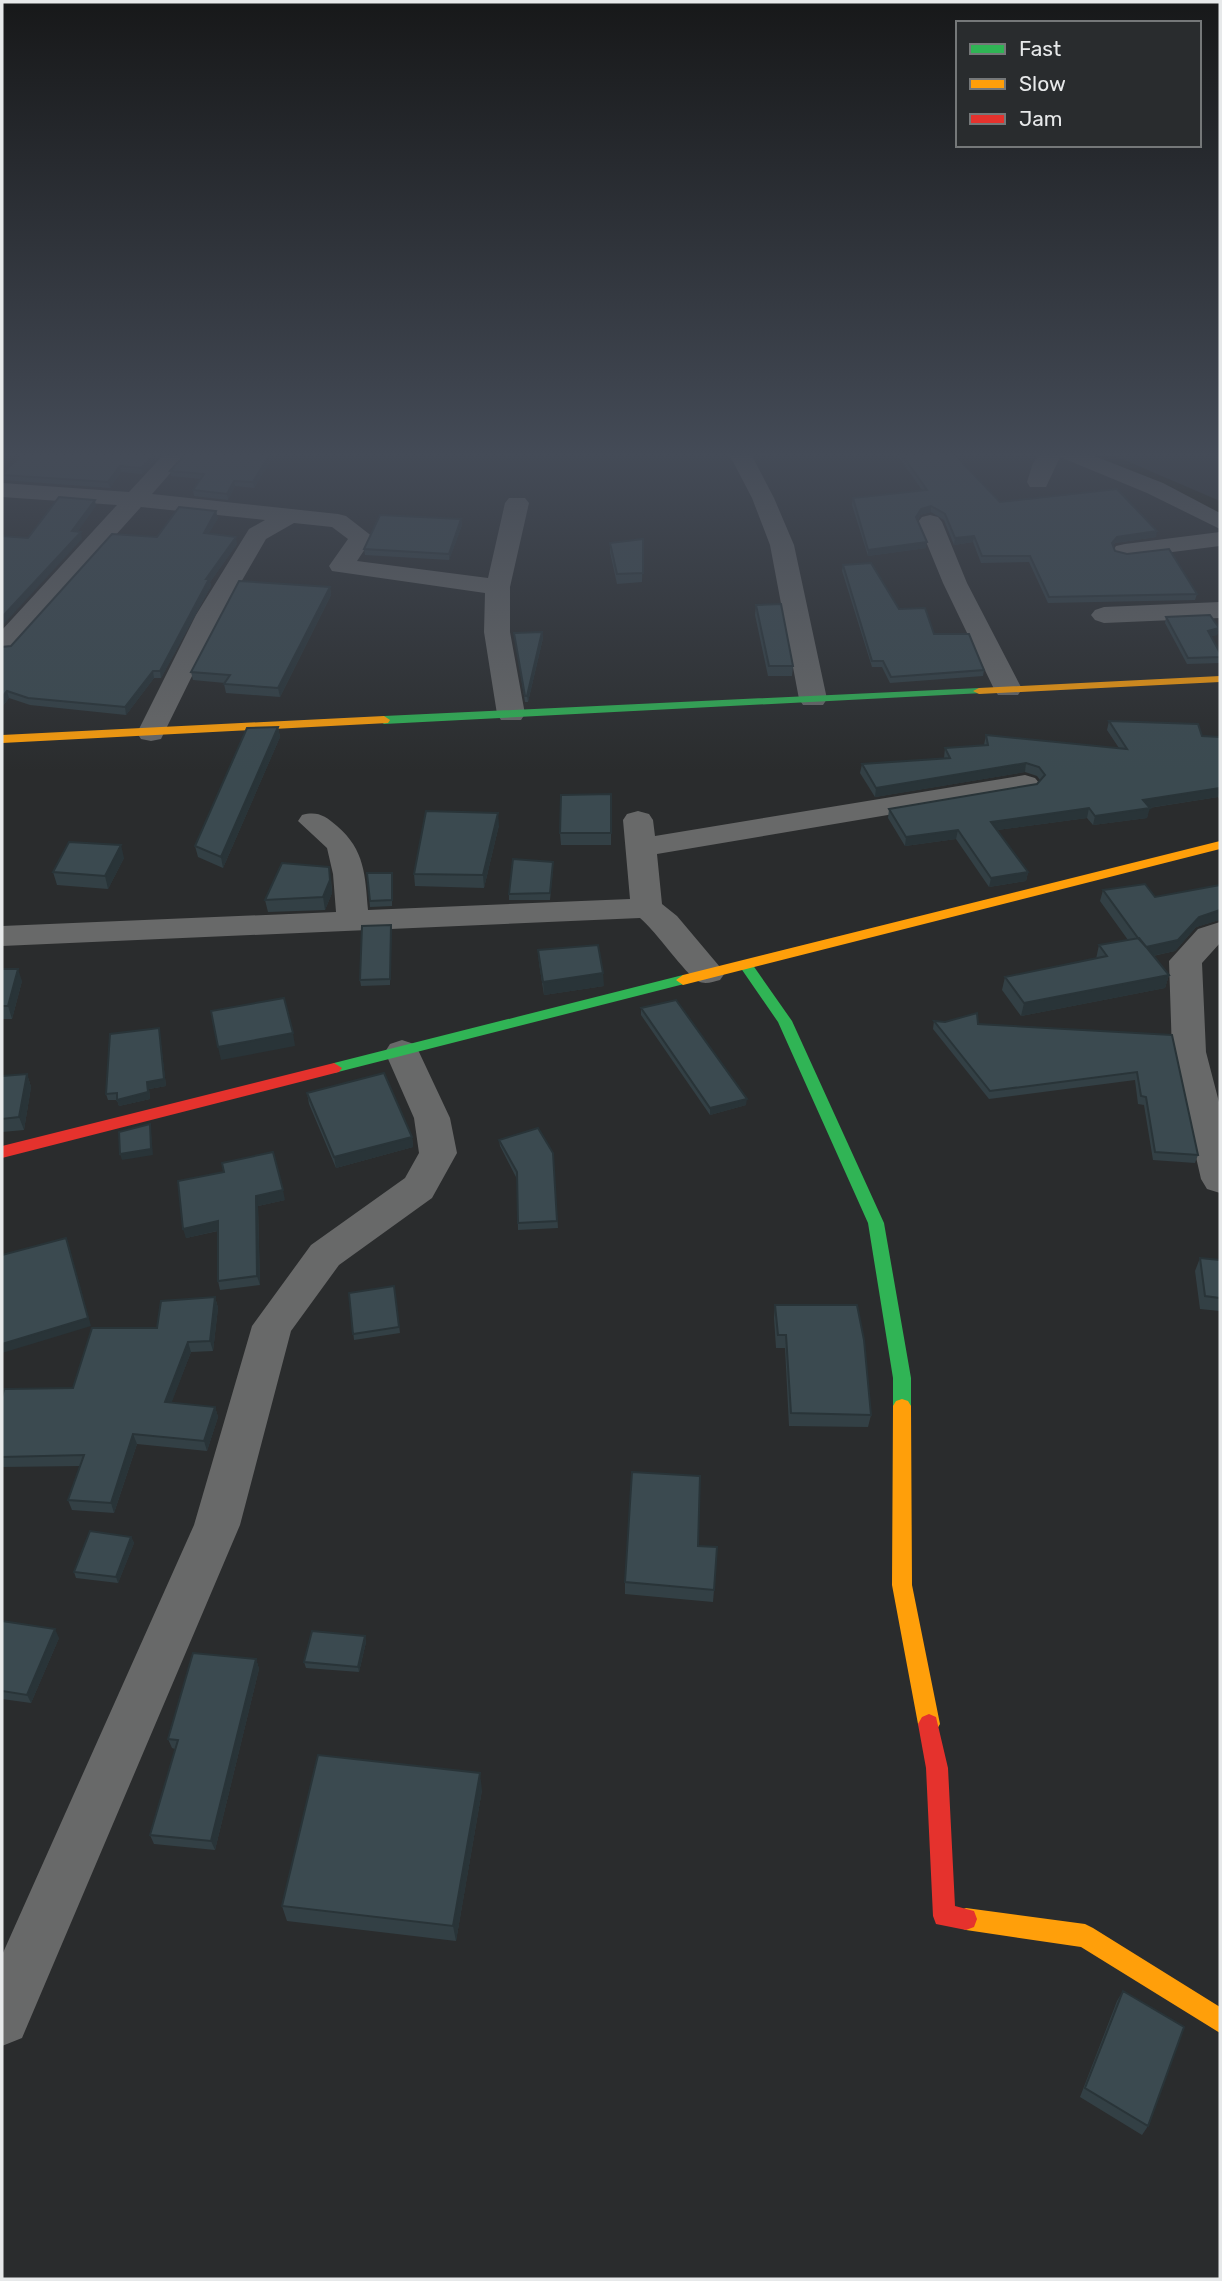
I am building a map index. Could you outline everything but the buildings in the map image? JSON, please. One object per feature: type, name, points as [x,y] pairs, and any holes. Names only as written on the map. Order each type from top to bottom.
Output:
[{"type":"street","points":[[2,645],[81,558]]},
{"type":"street","points":[[151,733],[209,615],[243,558]]},
{"type":"street","points":[[346,558],[341,566],[498,587]]},
{"type":"street","points":[[504,558],[498,587],[497,632],[511,713]]},
{"type":"street","points":[[785,558],[813,699]]},
{"type":"street","points":[[946,558],[1008,689]]},
{"type":"street","points":[[1104,615],[1220,610]]},
{"type":"street","points":[[2,739],[1220,679]]},
{"type":"street","points":[[647,908],[639,834],[1025,784]]},
{"type":"street","points":[[313,821],[341,845],[349,874],[353,922]]},
{"type":"street","points":[[2,1152],[1220,845]]},
{"type":"street","points":[[2,936],[647,908],[666,923],[708,973]]},
{"type":"street","points":[[1220,932],[1209,936],[1185,961],[1185,1009],[1189,1052],[1220,1179]]},
{"type":"street","points":[[745,964],[786,1021],[876,1223],[902,1378],[902,1585],[937,1768],[944,1916],[1085,1936],[1220,2021]]},
{"type":"street","points":[[2,2018],[218,1525],[272,1326],[324,1255],[419,1188],[439,1153],[432,1118],[402,1052]]},
{"type":"traffic: fast","points":[[384,720],[979,691]]},
{"type":"traffic: fast","points":[[745,964],[785,1021],[876,1223],[902,1378],[902,1406]]},
{"type":"traffic: fast","points":[[334,1068],[683,980]]},
{"type":"traffic: slow","points":[[979,691],[1220,679]]},
{"type":"traffic: slow","points":[[2,739],[384,720]]},
{"type":"traffic: slow","points":[[683,980],[1220,845]]},
{"type":"traffic: slow","points":[[902,1406],[902,1585],[929,1724]]},
{"type":"traffic: slow","points":[[966,1919],[1085,1936],[1220,2021]]},
{"type":"traffic: jam","points":[[2,1152],[334,1068]]},
{"type":"traffic: jam","points":[[929,1724],[937,1768],[944,1916],[966,1919]]}]
